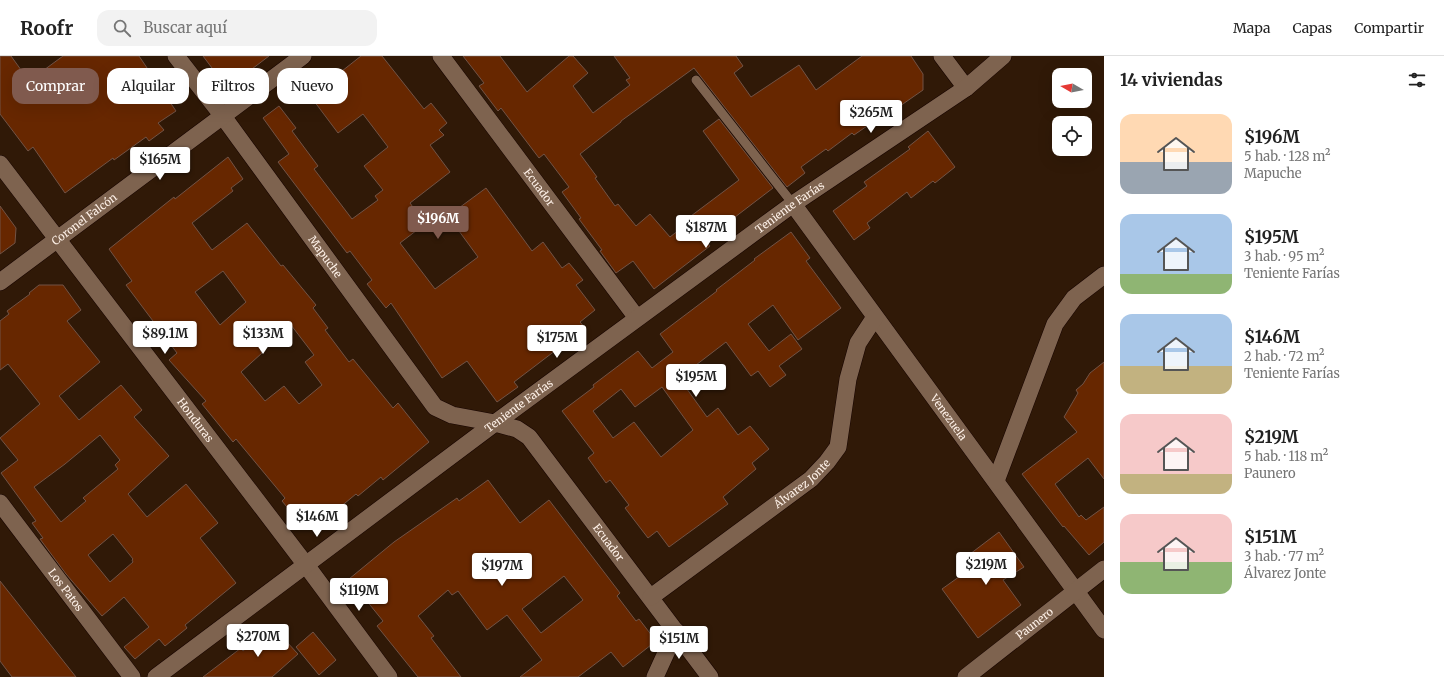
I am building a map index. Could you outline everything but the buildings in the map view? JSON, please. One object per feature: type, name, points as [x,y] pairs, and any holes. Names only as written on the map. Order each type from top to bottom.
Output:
[{"type":"street","name":"Mapuche","points":[[176,56],[222,115],[435,407],[452,415],[495,423]]},
{"type":"street","name":"Coronel Falcón","points":[[0,282],[302,56]]},
{"type":"street","name":"Ecuador","points":[[441,56],[637,318]]},
{"type":"street","points":[[942,56],[966,88]]},
{"type":"street","name":"Teniente Farías","points":[[156,677],[637,318],[793,204],[966,88],[1003,56]]},
{"type":"street","name":"Honduras","points":[[0,164],[306,565],[389,677]]},
{"type":"street","name":"Venezuela","points":[[793,204],[1104,630]]},
{"type":"street","points":[[996,481],[1055,324],[1074,298],[1104,275]]},
{"type":"street","name":"Álvarez Jonte","points":[[651,597],[811,479],[827,462],[838,447],[848,379],[858,342],[875,317]]},
{"type":"street","name":"Ecuador","points":[[495,423],[517,429],[529,437],[710,677]]},
{"type":"street","name":"Los Patos","points":[[0,503],[132,677]]},
{"type":"street","name":"Paunero","points":[[966,677],[1104,569]]},
{"type":"street","points":[[655,677],[676,631]]},
{"type":"lane","points":[[696,80],[793,204]]}]
